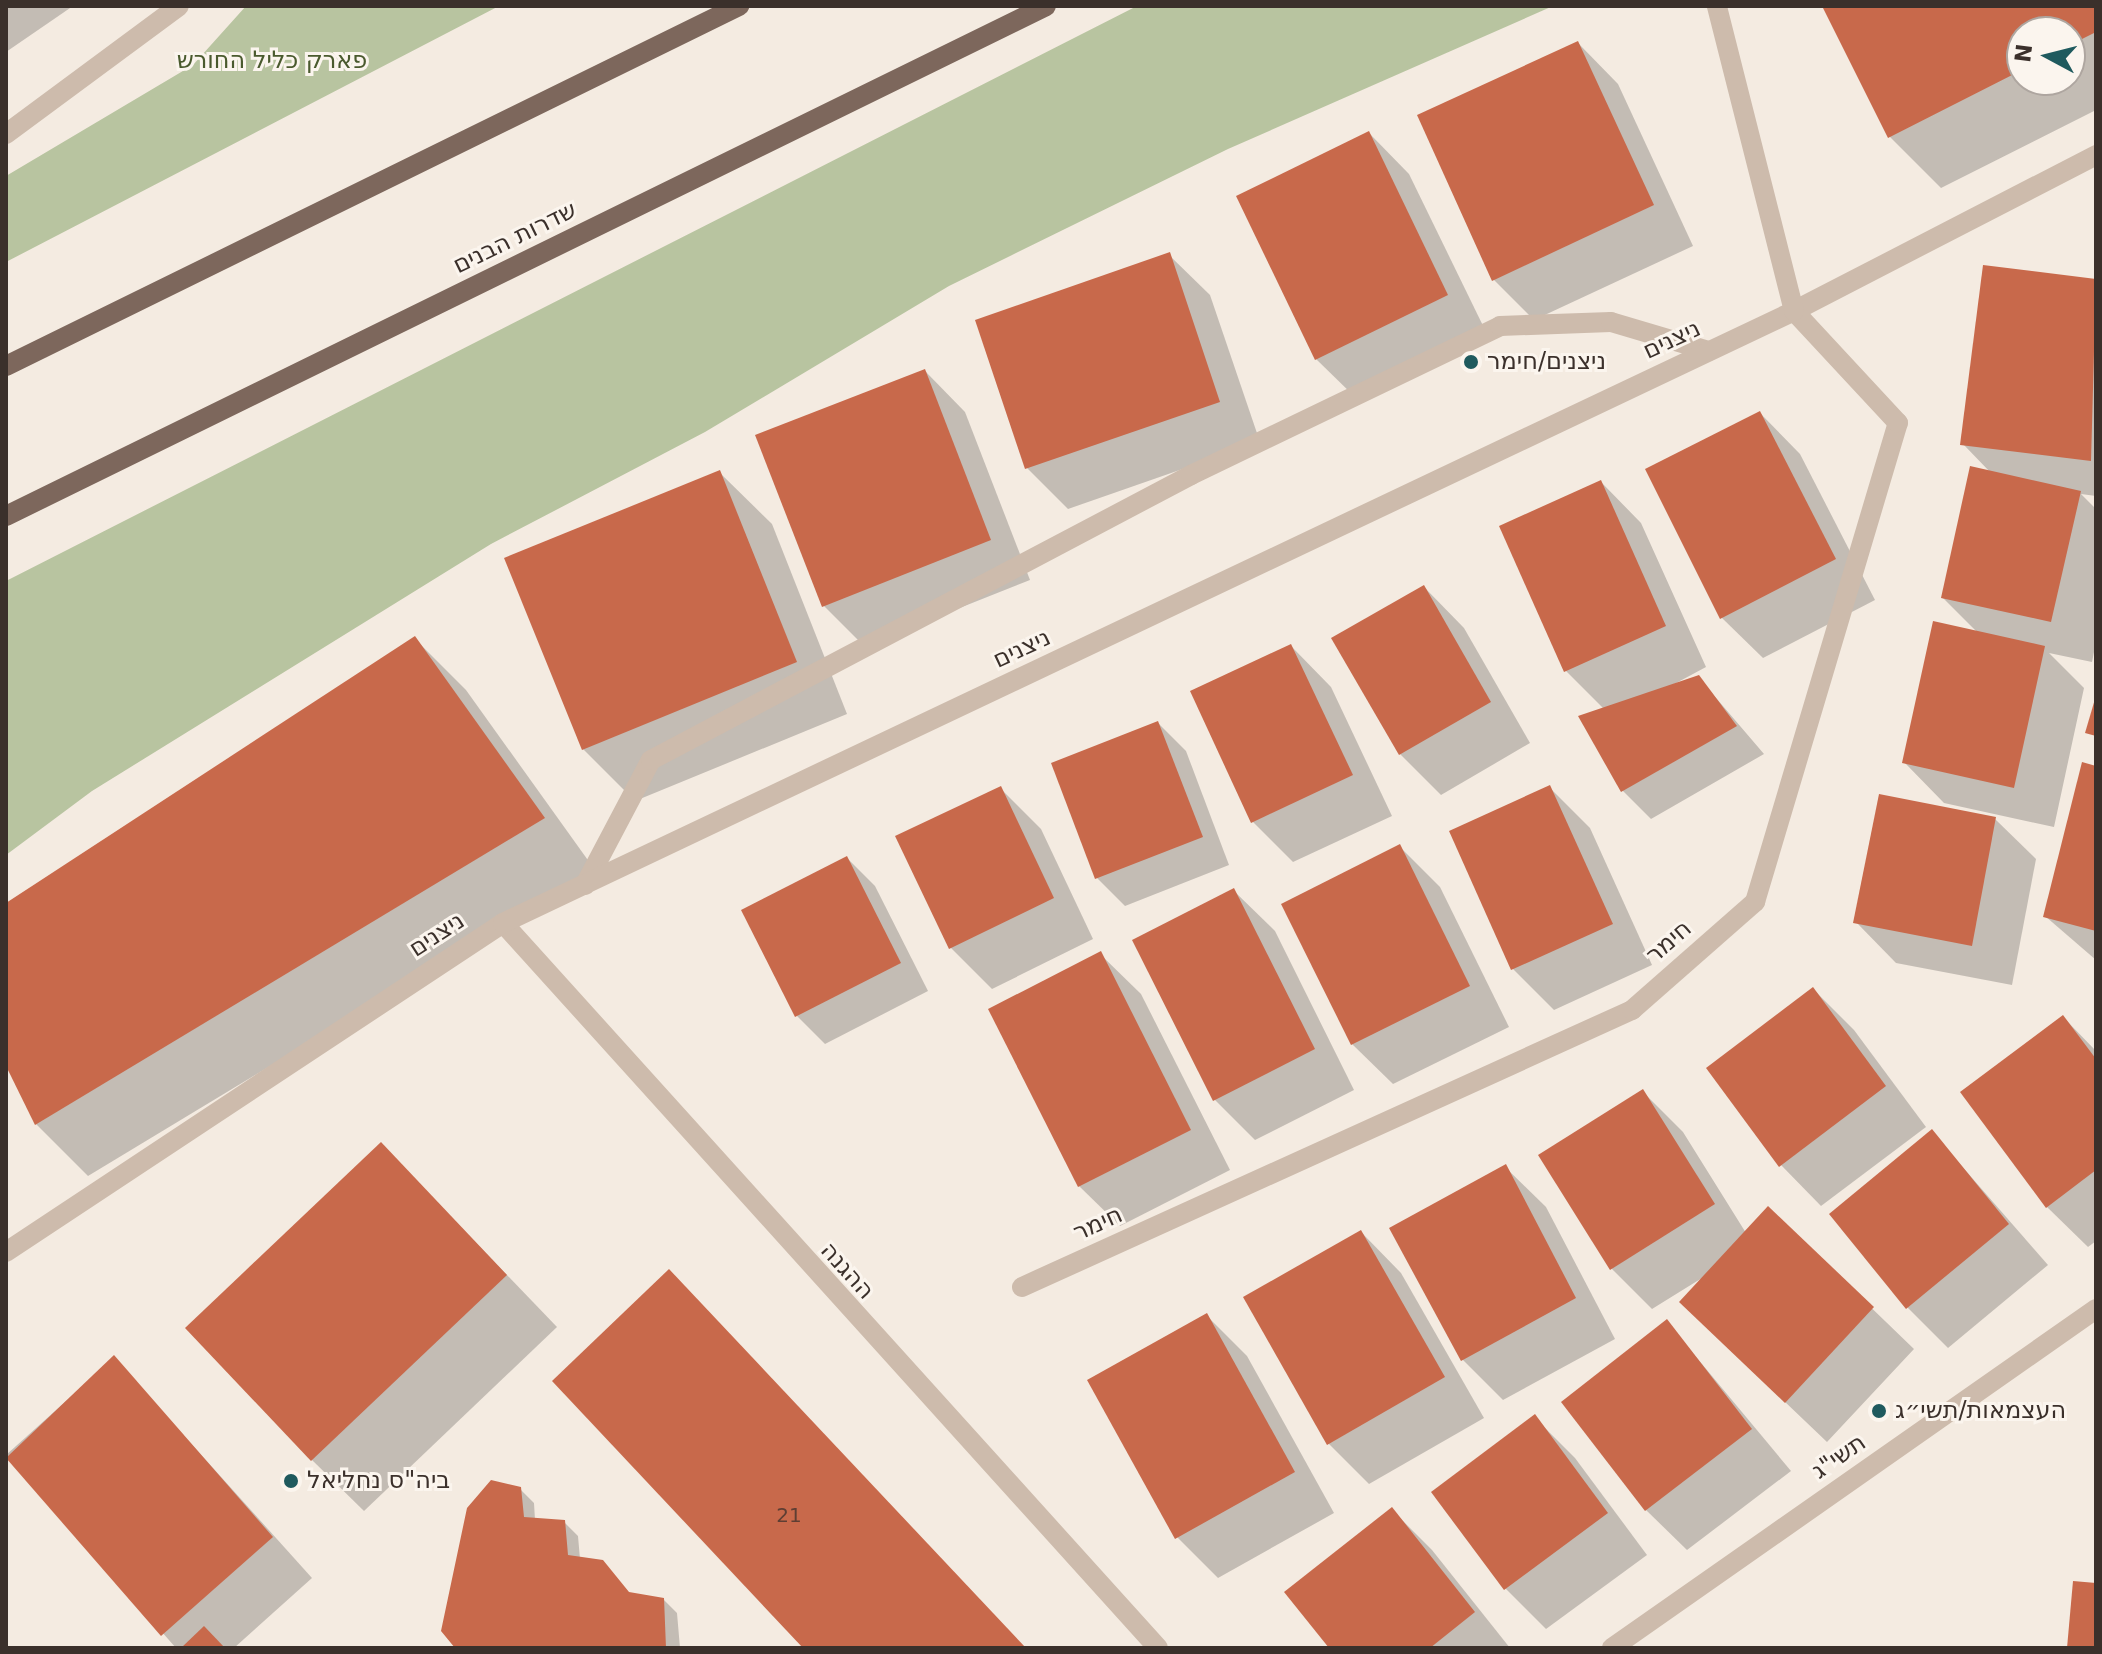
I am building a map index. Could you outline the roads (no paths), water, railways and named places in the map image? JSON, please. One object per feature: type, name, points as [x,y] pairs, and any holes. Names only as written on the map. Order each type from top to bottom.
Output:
[{"type":"main road","points":[[6,366],[739,6]]},
{"type":"main road","name":"שדרות הבנים","points":[[6,516],[1046,6]]},
{"type":"street","points":[[6,134],[179,6]]},
{"type":"street","points":[[1717,6],[1794,311]]},
{"type":"street","name":"ניצנים","points":[[6,1252],[503,923],[1794,311],[2096,155]]},
{"type":"street","name":"חימר","points":[[1022,1287],[1632,1010],[1755,902],[1898,423],[1794,311]]},
{"type":"street","points":[[585,885],[651,760],[1191,475],[1500,326],[1611,322],[1709,351]]},
{"type":"street","name":"ההגנה","points":[[503,923],[1158,1648]]},
{"type":"street","name":"תשי\"ג","points":[[1612,1648],[2096,1309]]},
{"type":"place","name":"ניצנים/חימר","points":[[1471,362]]},
{"type":"place","name":"העצמאות/תשי״ג","points":[[1879,1411]]},
{"type":"place","name":"ביה\"ס נחליאל","points":[[291,1481]]},
{"type":"park label","name":"פארק כליל החורש","points":[[272,61]]}]
